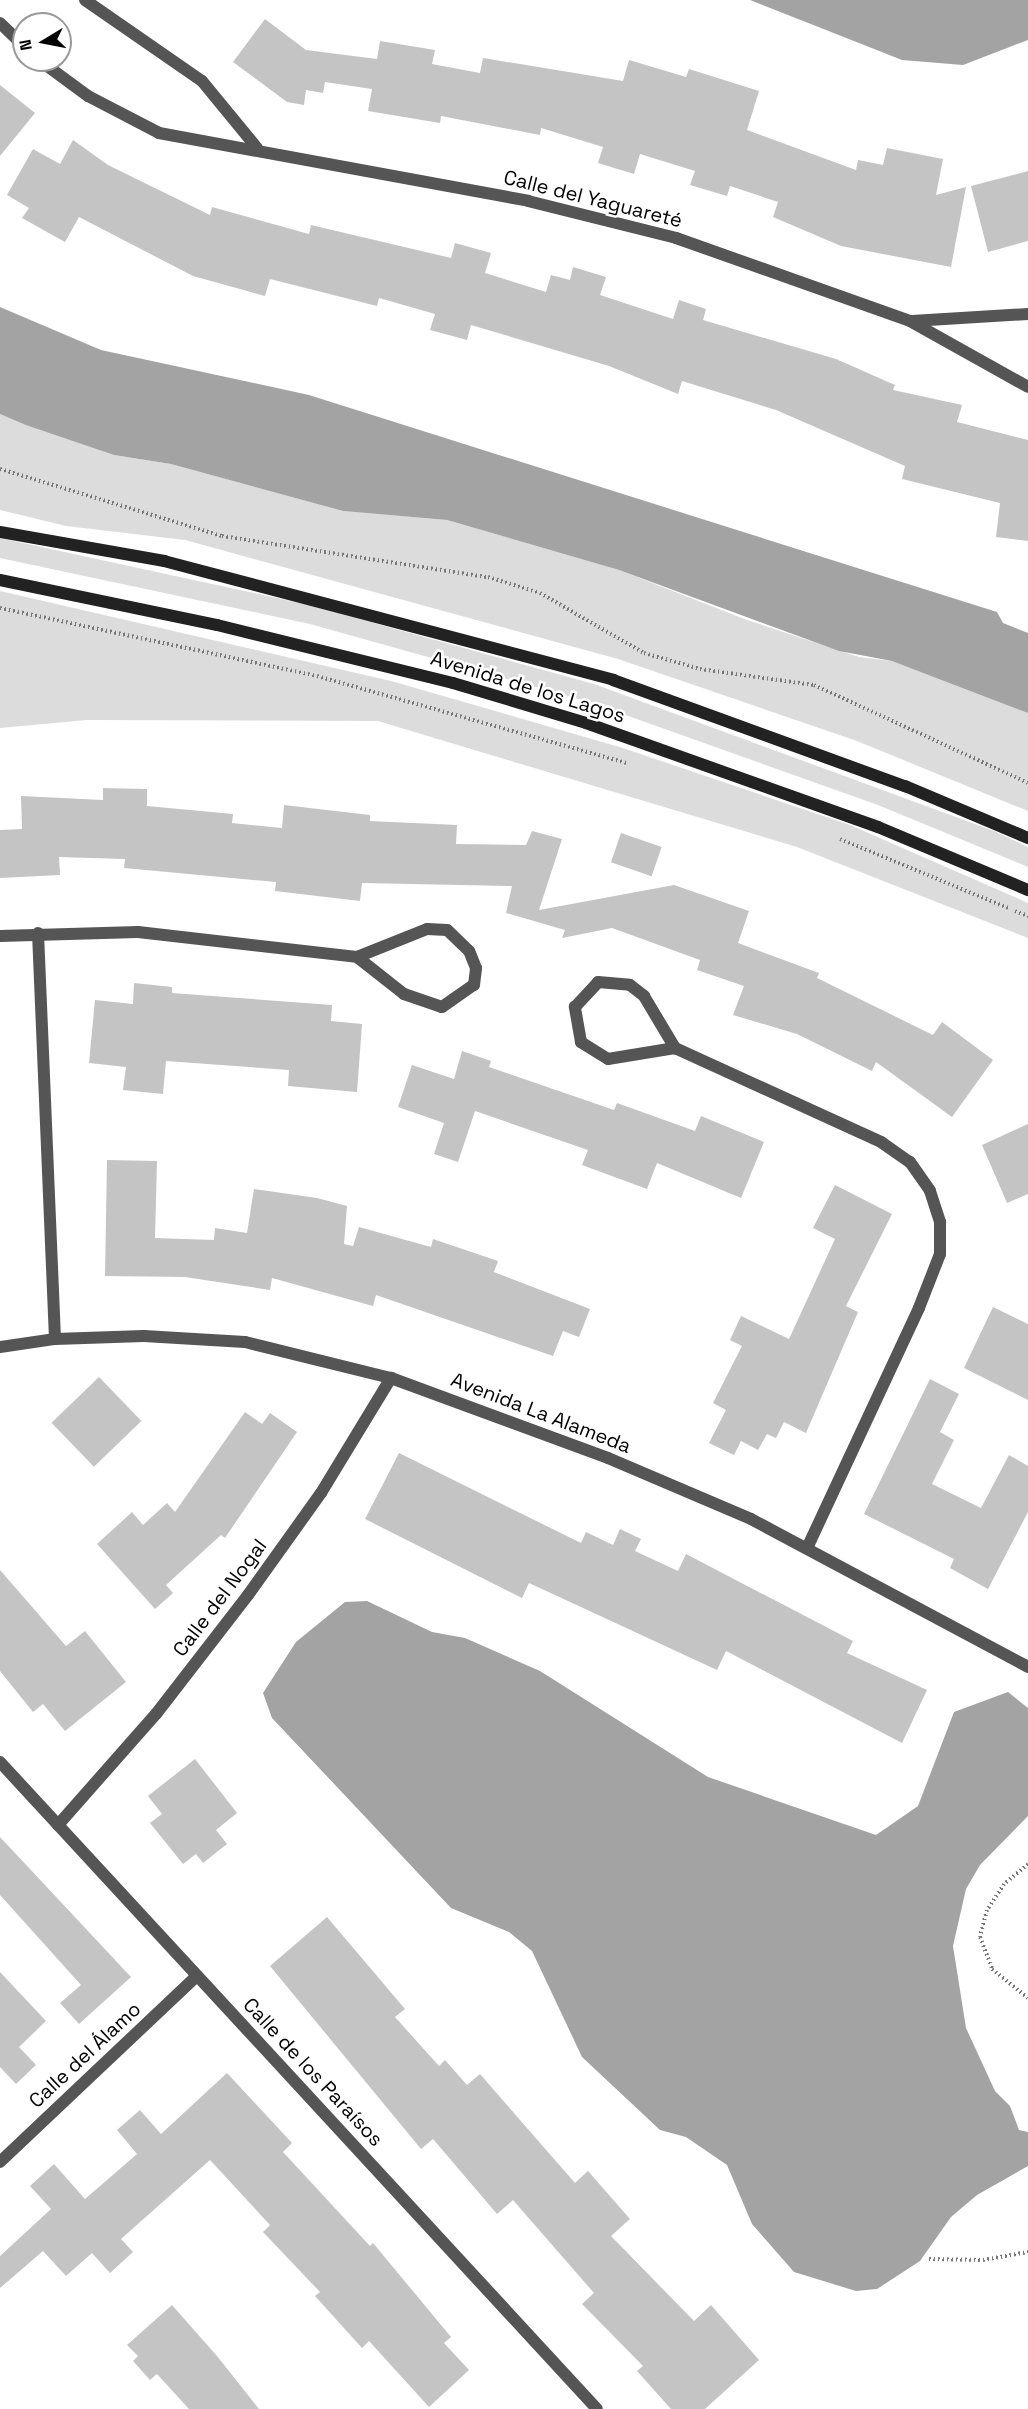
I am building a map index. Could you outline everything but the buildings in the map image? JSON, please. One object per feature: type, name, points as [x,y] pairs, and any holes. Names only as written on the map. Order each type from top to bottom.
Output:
[{"type":"street","points":[[85,0],[202,81],[257,148]]},
{"type":"street","points":[[0,23],[12,34]]},
{"type":"street","name":"Calle del Yaguareté","points":[[55,72],[88,96],[159,133],[186,142],[257,148],[528,201],[676,238],[910,321],[1028,387]]},
{"type":"street","name":"Calle del Yaguareté","points":[[910,321],[1028,314]]},
{"type":"street","name":"Avenida de los Lagos","points":[[0,532],[164,561],[462,636],[613,680],[905,786],[1028,838]]},
{"type":"street","name":"Avenida de los Lagos","points":[[0,580],[229,627],[553,713],[729,771],[1028,890]]},
{"type":"street","points":[[0,936],[38,933],[138,932],[357,957],[427,929],[447,930],[470,951],[476,968],[474,985],[442,1007],[423,1005],[357,957]]},
{"type":"street","points":[[38,933],[55,1339]]},
{"type":"street","points":[[675,1048],[644,996],[630,985],[598,982],[575,1007],[581,1042],[608,1059],[675,1048],[881,1142],[910,1162],[930,1191],[940,1222],[940,1254],[919,1308],[808,1546]]},
{"type":"street","name":"Avenida La Alameda","points":[[0,1347],[55,1339],[144,1336],[245,1342],[391,1378],[608,1458],[808,1546],[1028,1667]]},
{"type":"street","name":"Calle del Nogal","points":[[58,1825],[156,1714],[248,1595],[321,1493],[391,1378]]},
{"type":"street","name":"Calle de los Paraísos","points":[[0,1762],[597,2409]]},
{"type":"street","name":"Calle del Álamo","points":[[0,2162],[197,1976]]},
{"type":"path","points":[[0,469],[222,536],[488,577],[540,593],[644,653],[700,669],[814,685],[1028,783]]},
{"type":"path","points":[[0,608],[317,676],[636,766]]},
{"type":"path","points":[[828,834],[1028,916]]},
{"type":"path","points":[[1028,1864],[1004,1884],[987,1910],[980,1937],[983,1958],[992,1969],[1028,1998]]},
{"type":"path","points":[[930,2259],[982,2260],[1028,2252]]},
{"type":"shaded area","points":[[750,0],[1028,0],[1028,40],[963,65],[902,60]]},
{"type":"shaded area","points":[[0,307],[101,350],[309,395],[997,612],[1003,623],[1028,633],[1028,713],[892,661],[839,651],[619,570],[447,520],[343,511],[171,464],[114,455],[26,425],[0,414]]},
{"type":"shaded area","points":[[0,414],[114,455],[171,464],[343,511],[447,520],[619,570],[747,620],[859,657],[892,661],[983,694],[1028,713],[1028,811],[857,741],[618,659],[185,540],[66,526],[0,510]]},
{"type":"shaded area","points":[[0,538],[309,605],[594,684],[994,831],[1028,847],[1028,867],[878,805],[589,702],[310,624],[0,558]]},
{"type":"shaded area","points":[[0,591],[391,681],[623,748],[850,825],[1028,903],[1028,938],[797,847],[378,721],[87,720],[0,728]]},
{"type":"shaded area","points":[[367,1601],[432,1632],[465,1638],[540,1671],[708,1777],[876,1835],[918,1806],[954,1712],[1008,1692],[1028,1708],[1028,1816],[980,1865],[966,1889],[953,1946],[966,2028],[995,2091],[1010,2106],[1019,2130],[1028,2132],[1028,2166],[977,2195],[951,2217],[920,2261],[877,2289],[856,2291],[794,2272],[752,2224],[727,2165],[686,2137],[660,2130],[582,2057],[532,1951],[509,1932],[451,1908],[272,1718],[263,1693],[296,1642],[345,1602]]}]
